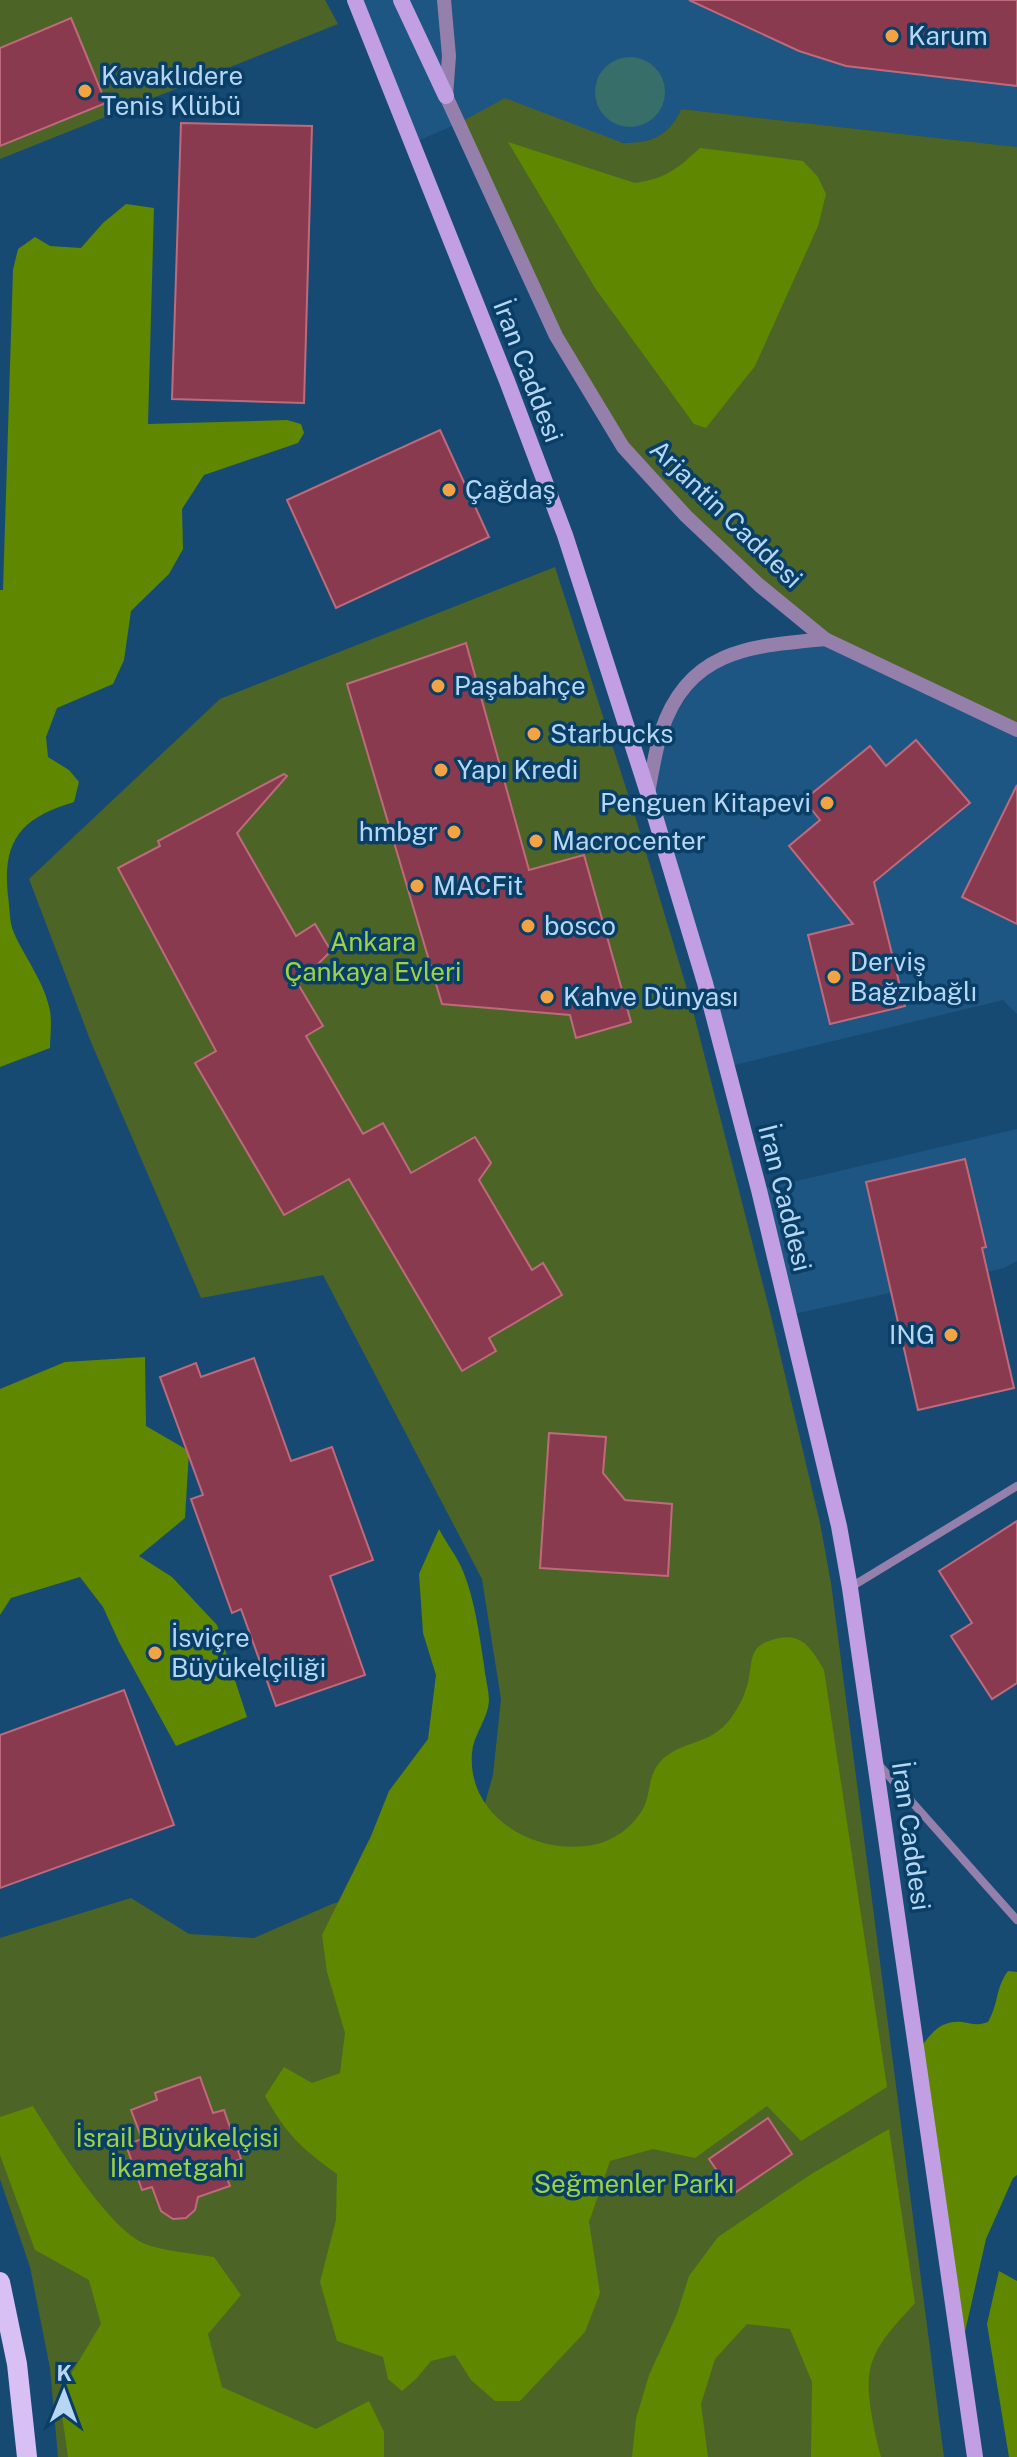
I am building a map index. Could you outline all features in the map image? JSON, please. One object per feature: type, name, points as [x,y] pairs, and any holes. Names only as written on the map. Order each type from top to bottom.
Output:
[{"type":"main road","name":"İran Caddesi","points":[[355,0],[565,535],[705,983],[759,1190],[839,1526],[850,1588],[975,2457]]},
{"type":"main road","points":[[401,0],[446,96]]},
{"type":"main road","points":[[0,2282],[17,2364],[27,2457]]},
{"type":"street","points":[[444,0],[449,56],[446,96]]},
{"type":"street","name":"Arjantin Caddesi","points":[[446,96],[556,336],[623,447],[686,516],[759,585],[825,639],[1017,730]]},
{"type":"street","points":[[648,793],[661,733],[683,686],[697,672],[724,657],[749,649],[825,639]]},
{"type":"street","points":[[850,1588],[1017,1486]]},
{"type":"street","points":[[876,1762],[1017,1920]]},
{"type":"shaded area","points":[[355,0],[1017,0],[1017,147],[681,109],[676,121],[662,135],[638,144],[459,123],[413,143]]},
{"type":"shaded area","points":[[630,57],[655,67],[665,92],[655,117],[630,127],[605,117],[595,92],[605,67]]},
{"type":"shaded area","points":[[825,639],[1017,730],[1017,1014],[1003,1000],[726,1067],[648,793],[661,733],[710,664]]},
{"type":"shaded area","points":[[1017,1129],[1017,1261],[1004,1268],[789,1315],[759,1190]]},
{"type":"green space","name":"Kavaklıdere Tenis Klübü","points":[[0,0],[325,0],[338,24],[0,159]]},
{"type":"green space","points":[[505,98],[623,143],[642,142],[658,136],[672,125],[681,109],[1017,147],[1017,730],[825,639],[759,585],[623,447],[556,336],[459,123]]},
{"type":"green space","points":[[508,142],[635,183],[671,172],[700,148],[803,161],[818,177],[826,194],[818,226],[755,366],[706,428],[694,424],[595,288]]},
{"type":"green space","points":[[126,204],[154,208],[148,424],[287,420],[301,424],[304,433],[298,443],[204,475],[182,509],[183,549],[169,574],[131,611],[124,660],[113,684],[57,708],[46,737],[48,757],[69,770],[79,782],[74,802],[40,816],[19,834],[8,860],[7,877],[12,929],[39,981],[50,1011],[50,1048],[0,1067],[0,590],[3,590],[13,270],[18,249],[35,237],[50,246],[81,248],[103,223]]},
{"type":"green space","points":[[555,567],[690,999],[820,1523],[831,1583],[944,2457],[58,2457],[50,2368],[30,2267],[0,2179],[0,1938],[131,1898],[189,1934],[254,1938],[332,1904],[379,1890],[474,1842],[493,1775],[501,1699],[482,1579],[323,1275],[201,1298],[91,1042],[29,879],[220,699]]},
{"type":"green space","points":[[145,1357],[146,1426],[189,1451],[185,1518],[139,1556],[172,1577],[217,1625],[247,1717],[176,1746],[103,1607],[80,1577],[11,1598],[0,1615],[0,1389],[65,1362]]},
{"type":"green space","points":[[439,1529],[461,1565],[471,1594],[488,1692],[488,1708],[473,1746],[473,1775],[480,1795],[491,1812],[524,1836],[544,1843],[565,1847],[595,1845],[620,1834],[634,1822],[644,1807],[653,1772],[660,1762],[677,1750],[714,1734],[731,1718],[744,1695],[752,1658],[760,1646],[788,1637],[802,1641],[812,1651],[824,1670],[887,2087],[801,2141],[767,2106],[695,2158],[653,2149],[610,2161],[589,2222],[600,2293],[585,2332],[520,2401],[495,2401],[471,2380],[455,2355],[431,2361],[402,2391],[388,2379],[383,2357],[337,2341],[320,2282],[336,2220],[337,2174],[296,2140],[265,2096],[284,2067],[312,2083],[340,2073],[345,2033],[327,1972],[322,1935],[371,1836],[389,1791],[428,1739],[436,1675],[423,1633],[419,1574]]},
{"type":"green space","points":[[1008,1971],[1017,1972],[1017,2175],[986,2239],[960,2354],[917,2054],[930,2035],[941,2026],[954,2022],[988,2022]]},
{"type":"green space","points":[[33,2106],[82,2180],[127,2232],[141,2242],[156,2247],[214,2257],[241,2295],[208,2334],[222,2387],[316,2429],[369,2401],[384,2432],[384,2457],[68,2457],[59,2394],[101,2324],[89,2280],[35,2250],[0,2155],[0,2117]]},
{"type":"green space","points":[[889,2129],[915,2303],[882,2342],[870,2370],[870,2402],[881,2457],[811,2457],[812,2382],[790,2329],[747,2324],[715,2359],[701,2404],[708,2457],[632,2457],[636,2419],[649,2375],[677,2314],[689,2276],[718,2237],[813,2173]]},
{"type":"green space","points":[[999,2271],[1017,2281],[1017,2457],[1009,2457],[987,2324]]},
{"type":"building","name":"Karum","points":[[689,0],[1017,0],[1017,86],[846,66],[799,51]]},
{"type":"building","points":[[71,18],[106,103],[0,146],[0,48]]},
{"type":"building","points":[[181,123],[312,126],[304,403],[172,399]]},
{"type":"building","points":[[440,430],[489,537],[336,608],[287,500]]},
{"type":"building","points":[[466,643],[529,870],[584,855],[631,1022],[576,1038],[570,1015],[442,1004],[347,684]]},
{"type":"building","points":[[916,740],[970,803],[874,882],[905,1006],[830,1024],[808,935],[853,924],[789,846],[820,820],[804,800],[870,746],[886,766]]},
{"type":"building","points":[[284,774],[287,776],[237,833],[296,936],[315,924],[331,951],[298,984],[323,1026],[306,1036],[363,1134],[383,1123],[411,1173],[475,1137],[491,1163],[479,1180],[532,1270],[543,1263],[562,1295],[489,1338],[496,1351],[462,1371],[349,1179],[284,1215],[195,1063],[216,1051],[118,868],[160,846],[158,841]]},
{"type":"building","points":[[1017,785],[1017,924],[962,897]]},
{"type":"building","points":[[965,1159],[1014,1388],[918,1410],[866,1182]]},
{"type":"building","points":[[254,1358],[291,1461],[332,1447],[373,1560],[330,1576],[365,1675],[276,1706],[241,1609],[232,1613],[191,1499],[203,1495],[160,1377],[196,1363],[201,1377]]},
{"type":"building","points":[[549,1433],[606,1437],[603,1473],[625,1500],[672,1504],[668,1576],[540,1568]]},
{"type":"building","points":[[1017,1521],[1017,1683],[992,1699],[951,1636],[972,1623],[939,1571]]},
{"type":"building","points":[[124,1690],[174,1825],[0,1888],[0,1735]]},
{"type":"building","points":[[200,2077],[213,2113],[224,2110],[241,2159],[222,2166],[230,2186],[198,2197],[195,2210],[186,2218],[173,2219],[161,2211],[152,2187],[142,2190],[126,2145],[142,2139],[131,2110],[157,2100],[155,2093]]},
{"type":"building","points":[[768,2118],[792,2154],[733,2194],[709,2159]]},
{"type":"place","name":"Karum","points":[[892,36]]},
{"type":"place","name":"Kavaklıdere Tenis Klübü","points":[[85,91]]},
{"type":"place","name":"Çağdaş","points":[[449,490]]},
{"type":"place","name":"Paşabahçe","points":[[438,686]]},
{"type":"place","name":"Starbucks","points":[[534,734]]},
{"type":"place","name":"Yapı Kredi","points":[[441,770]]},
{"type":"place","name":"Penguen Kitapevi","points":[[827,803]]},
{"type":"place","name":"hmbgr","points":[[454,832]]},
{"type":"place","name":"Macrocenter","points":[[536,841]]},
{"type":"place","name":"MACFit","points":[[417,886]]},
{"type":"place","name":"bosco","points":[[528,926]]},
{"type":"place","name":"Derviş Bağzıbağlı","points":[[834,977]]},
{"type":"place","name":"Kahve Dünyası","points":[[547,997]]},
{"type":"place","name":"ING","points":[[951,1335]]},
{"type":"place","name":"İsviçre Büyükelçiliği","points":[[155,1653]]},
{"type":"park label","name":"Ankara Çankaya Evleri","points":[[373,957]]},
{"type":"park label","name":"İsrail Büyükelçisi İkametgahı","points":[[177,2153]]},
{"type":"park label","name":"Seğmenler Parkı","points":[[634,2184]]}]
